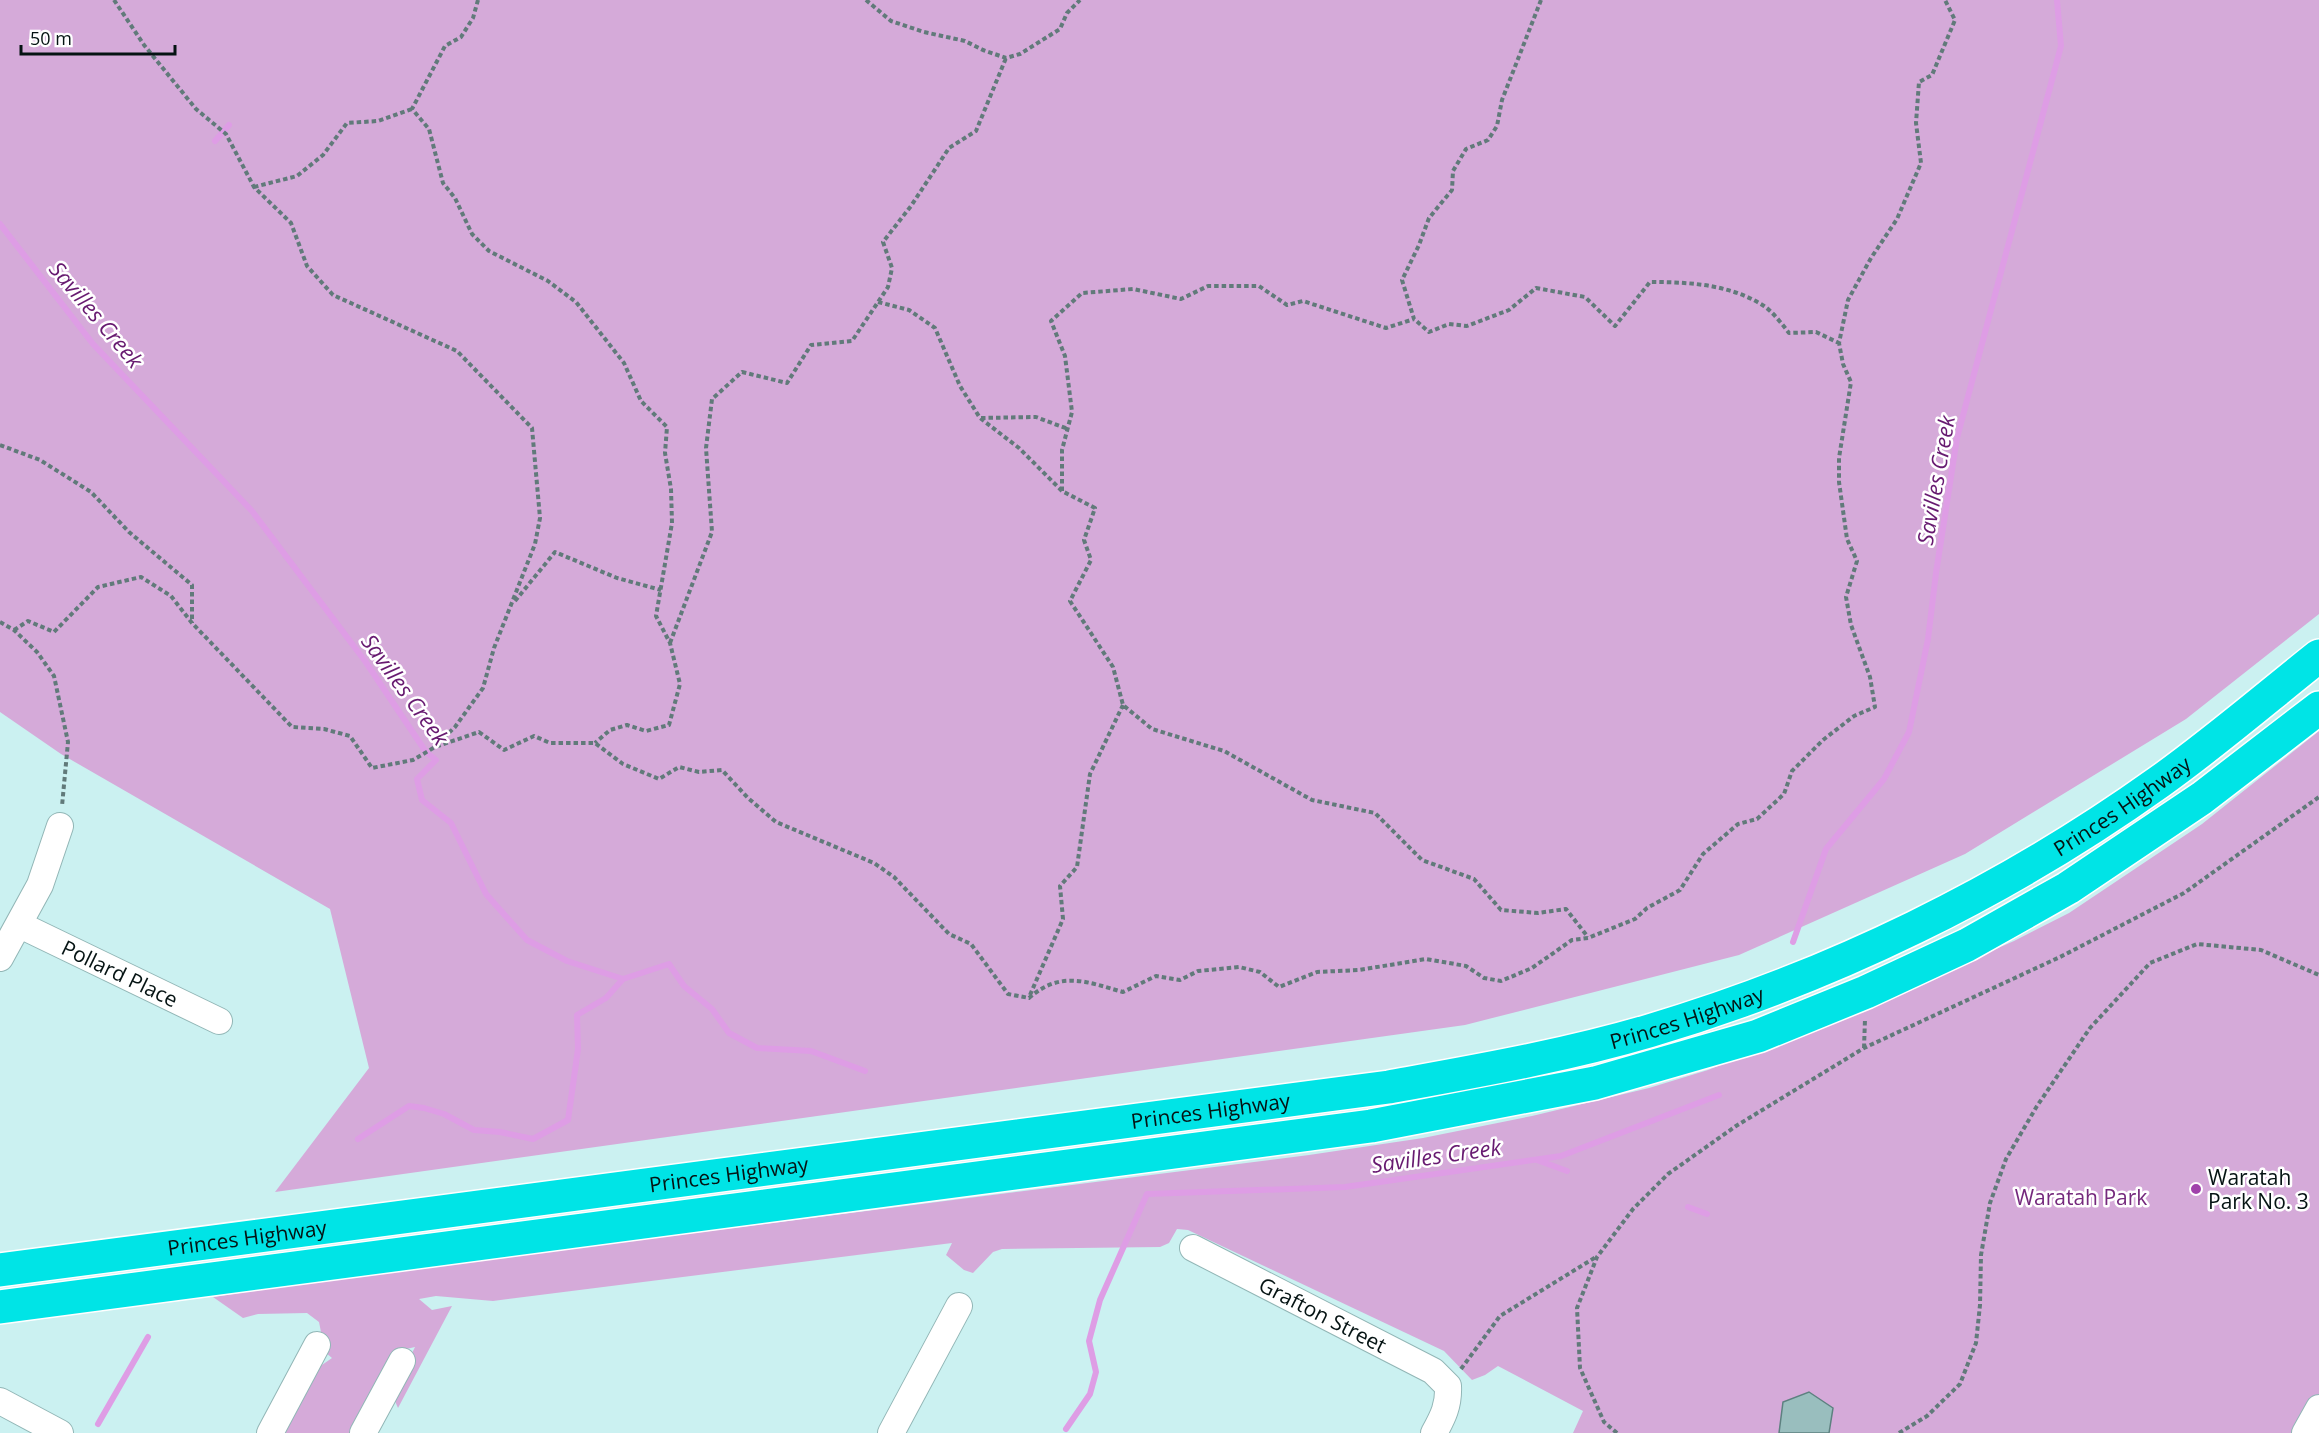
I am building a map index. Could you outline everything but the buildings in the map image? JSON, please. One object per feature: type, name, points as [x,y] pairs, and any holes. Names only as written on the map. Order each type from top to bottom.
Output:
[{"type":"highway","name":"Princes Highway","points":[[0,1270],[1389,1087],[1504,1067],[1577,1050],[1720,1009],[1790,983],[1860,954],[1981,892],[2056,849],[2159,782],[2319,656]]},
{"type":"highway","name":"Princes Highway","points":[[0,1307],[1371,1126],[1595,1083],[1758,1036],[1866,992],[1967,945],[2068,888],[2202,798],[2319,708]]},
{"type":"street","points":[[0,958],[40,885],[60,826]]},
{"type":"street","name":"Pollard Place","points":[[20,925],[219,1021]]},
{"type":"street","name":"Grafton Street","points":[[1193,1248],[1433,1371],[1448,1386]]},
{"type":"street","points":[[891,1433],[959,1306]]},
{"type":"street","points":[[270,1433],[317,1345]]},
{"type":"street","points":[[363,1433],[402,1361]]},
{"type":"street","points":[[1434,1433],[1448,1404],[1448,1386]]},
{"type":"street","points":[[0,1401],[60,1433]]},
{"type":"street","points":[[2305,1433],[2319,1408]]},
{"type":"path","points":[[114,0],[144,45],[196,109],[226,134],[254,188],[291,223],[307,266],[333,295],[457,351],[532,428],[540,518],[535,544],[494,648],[483,688],[455,727],[435,747]]},
{"type":"path","points":[[254,188],[297,176],[323,155],[347,123],[378,121],[412,109],[445,46],[461,37],[473,18],[478,0]]},
{"type":"path","points":[[866,0],[891,21],[924,32],[965,40],[983,50],[1006,58],[1020,54],[1060,29],[1067,13],[1080,0]]},
{"type":"path","points":[[1541,0],[1502,100],[1497,126],[1488,140],[1466,149],[1453,171],[1452,190],[1429,218],[1402,279],[1414,319],[1429,332],[1449,324],[1467,326],[1509,310],[1536,288],[1585,297],[1615,326],[1650,282],[1692,282],[1741,295],[1766,307],[1790,333],[1816,332],[1839,343]]},
{"type":"path","points":[[1029,998],[1041,987],[1060,980],[1081,981],[1124,992],[1156,976],[1180,980],[1198,971],[1239,968],[1260,972],[1279,987],[1317,972],[1359,970],[1426,959],[1466,966],[1484,978],[1501,981],[1532,968],[1572,940],[1588,938],[1635,919],[1647,908],[1680,890],[1703,855],[1738,824],[1757,819],[1784,794],[1792,771],[1823,740],[1854,716],[1875,707],[1870,677],[1851,625],[1846,597],[1857,561],[1847,539],[1839,482],[1839,458],[1851,382],[1843,364],[1839,343],[1848,300],[1871,258],[1897,219],[1921,164],[1916,123],[1919,82],[1932,75],[1955,20],[1945,0]]},
{"type":"path","points":[[670,643],[712,532],[706,448],[712,399],[742,372],[787,383],[811,345],[852,341],[888,287],[892,268],[883,242],[911,206],[949,148],[976,131],[1006,58]]},
{"type":"path","points":[[412,109],[429,129],[443,183],[455,198],[472,234],[489,251],[548,281],[576,302],[624,363],[641,401],[667,427],[665,453],[671,489],[672,523],[656,616],[670,643],[680,684],[669,725],[646,731],[627,725],[610,730],[595,743]]},
{"type":"path","points":[[1062,491],[1062,450],[1072,412],[1065,356],[1051,321],[1082,293],[1133,289],[1181,298],[1208,286],[1259,286],[1287,305],[1303,301],[1386,328],[1414,319]]},
{"type":"path","points":[[878,302],[909,310],[935,328],[960,386],[980,418],[1019,448],[1062,491],[1095,508],[1084,540],[1091,560],[1070,601],[1113,667],[1123,705],[1152,729],[1224,751],[1312,800],[1375,813],[1422,860],[1474,879],[1501,910],[1538,913],[1566,909],[1588,938]]},
{"type":"path","points":[[980,418],[1036,417],[1068,429]]},
{"type":"path","points":[[0,445],[40,460],[91,492],[129,532],[192,585],[192,622]]},
{"type":"path","points":[[511,606],[555,552],[617,578],[661,590]]},
{"type":"path","points":[[14,630],[28,621],[54,632],[98,587],[141,577],[171,596],[192,622],[292,727],[324,729],[350,736],[372,768],[413,760],[435,747],[479,732],[504,750],[534,736],[550,743],[595,743],[622,764],[659,779],[679,766],[699,772],[722,770],[748,798],[776,822],[881,867],[894,877],[949,934],[971,944],[1008,994],[1029,998]]},
{"type":"path","points":[[0,622],[14,630],[37,652],[54,676],[68,742],[60,826]]},
{"type":"path","points":[[1029,998],[1063,918],[1060,886],[1077,867],[1090,774],[1123,705]]},
{"type":"path","points":[[1617,1433],[1604,1422],[1580,1368],[1577,1308],[1596,1257],[1633,1209],[1668,1174],[1736,1126],[1864,1048],[2060,957],[2184,893],[2319,797]]},
{"type":"path","points":[[1899,1433],[1927,1416],[1960,1384],[1976,1343],[1980,1305],[1981,1256],[1990,1203],[2002,1170],[2037,1106],[2090,1028],[2150,963],[2197,944],[2261,950],[2319,975]]},
{"type":"path","points":[[1448,1386],[1500,1316],[1596,1257]]},
{"type":"green space","points":[[0,0],[2319,0],[2319,614],[2186,719],[1965,854],[1739,955],[1465,1025],[275,1192],[369,1068],[330,909],[61,754],[0,712]]},
{"type":"green space","name":"Waratah Park","points":[[2319,731],[2319,1433],[1573,1433],[1583,1411],[1498,1366],[1472,1380],[1444,1351],[1188,1230],[1177,1229],[1169,1243],[1160,1247],[1002,1249],[993,1252],[973,1273],[964,1270],[946,1255],[952,1243],[493,1301],[436,1296],[419,1299],[432,1310],[452,1306],[398,1408],[392,1394],[415,1347],[402,1350],[353,1433],[280,1433],[309,1374],[332,1358],[325,1352],[319,1322],[307,1313],[258,1314],[243,1318],[213,1297],[354,1276],[1309,1155],[1423,1138],[1532,1116],[1649,1088],[1708,1070],[1836,1019],[2014,941],[2069,913],[2202,824]]},
{"type":"waterway","name":"Savilles Creek","points":[[1793,942],[1826,849],[1884,779],[1909,732],[1928,639],[1957,438],[2061,46],[2057,0]]},
{"type":"waterway","points":[[215,141],[229,125]]},
{"type":"waterway","name":"Savilles Creek","points":[[0,224],[93,344],[252,511],[365,661],[426,752],[436,760],[417,779],[422,800],[451,823],[486,894],[527,940],[567,961],[623,979],[669,964],[684,986],[712,1009],[729,1033],[757,1048],[811,1051],[865,1071]]},
{"type":"waterway","points":[[358,1139],[409,1106],[444,1114],[474,1130],[500,1132],[533,1139],[568,1120],[578,1049],[577,1015],[606,998],[623,979]]},
{"type":"waterway","name":"Savilles Creek","points":[[1066,1429],[1090,1394],[1096,1372],[1089,1341],[1100,1300],[1147,1194],[1345,1187],[1561,1156],[1719,1095]]},
{"type":"waterway","points":[[1537,1160],[1567,1171]]},
{"type":"waterway","points":[[1688,1207],[1707,1214]]},
{"type":"waterway","points":[[98,1424],[148,1337]]},
{"type":"place","name":"Waratah Park No. 3","points":[[2196,1189]]}]
